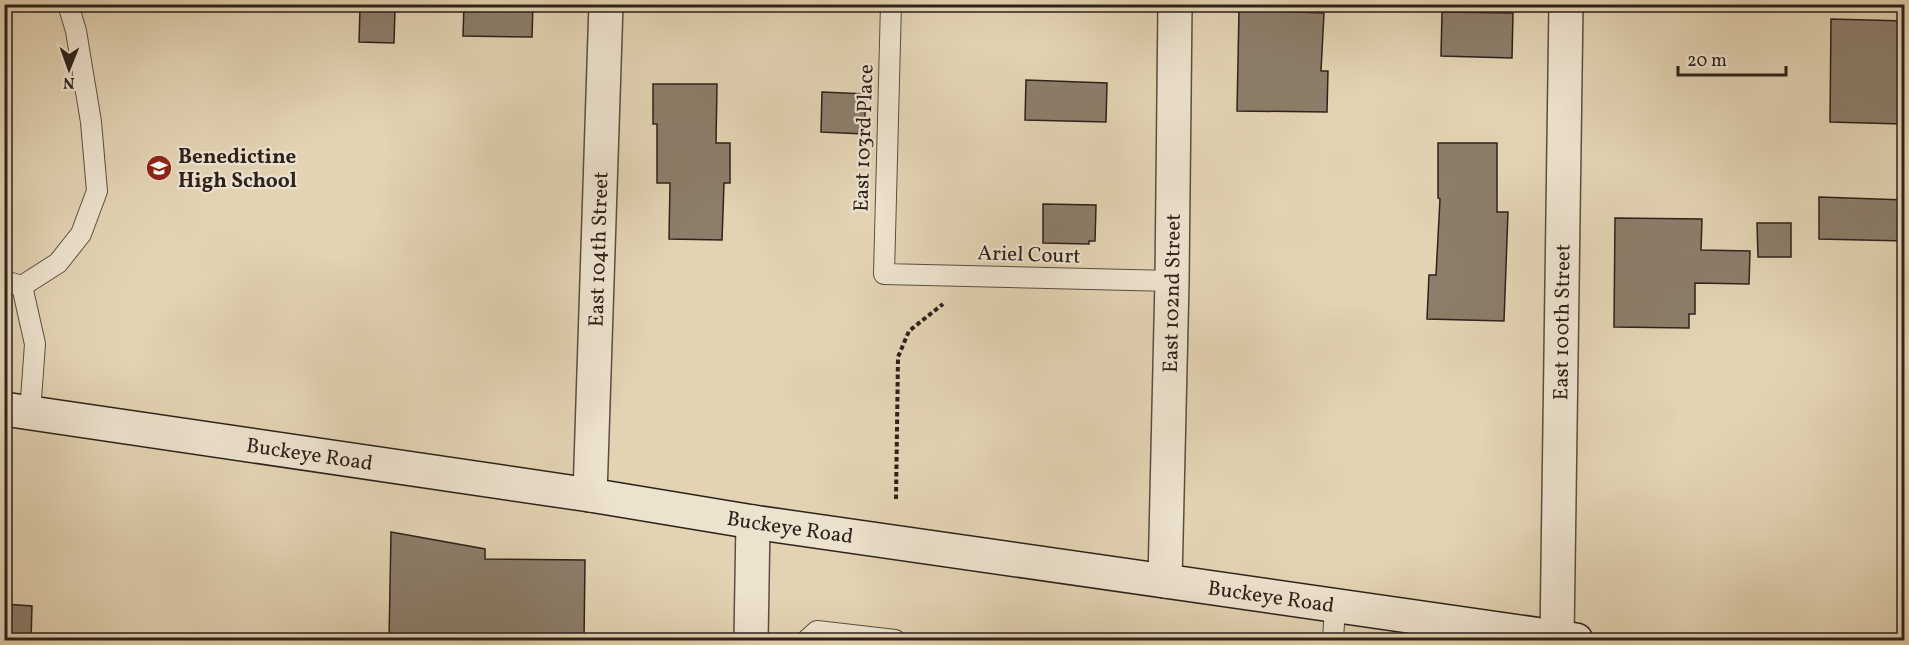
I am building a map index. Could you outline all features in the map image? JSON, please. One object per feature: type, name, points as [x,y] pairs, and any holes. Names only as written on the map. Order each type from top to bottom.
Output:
[{"type":"street","name":"East 104th Street","points":[[590,495],[606,4]]},
{"type":"street","name":"East 102nd Street","points":[[1165,581],[1172,281],[1175,4]]},
{"type":"street","name":"East 100th Street","points":[[1566,4],[1566,639]]},
{"type":"street","name":"Buckeye Road","points":[[17,411],[590,495],[753,522],[1566,639]]},
{"type":"street","points":[[751,640],[753,522]]},
{"type":"lane","points":[[17,411],[34,344],[13,284],[57,263],[81,234],[97,191],[91,122],[76,31],[68,4]]},
{"type":"lane","name":"East 103rd Place","points":[[884,274],[891,4]]},
{"type":"lane","name":"Ariel Court","points":[[884,274],[1172,281]]},
{"type":"lane","points":[[1333,640],[1335,607]]},
{"type":"lane","points":[[807,640],[817,631],[895,640]]},
{"type":"path","points":[[896,499],[898,357],[909,331],[949,301]]},
{"type":"building","points":[[464,4],[533,4],[532,37],[463,36]]},
{"type":"building","points":[[360,8],[395,9],[394,43],[359,42]]},
{"type":"building","points":[[1239,10],[1324,13],[1321,71],[1328,71],[1327,112],[1237,111]]},
{"type":"building","points":[[1442,12],[1513,13],[1512,58],[1441,56]]},
{"type":"building","points":[[1831,19],[1905,21],[1902,124],[1830,122]]},
{"type":"building","points":[[1026,80],[1107,83],[1106,122],[1025,120]]},
{"type":"building","points":[[653,84],[717,84],[716,143],[730,143],[730,183],[724,183],[722,240],[669,239],[670,183],[657,183],[657,124],[653,124]]},
{"type":"building","points":[[822,92],[866,94],[864,134],[821,132]]},
{"type":"building","points":[[1438,143],[1497,143],[1497,212],[1508,212],[1504,321],[1427,319],[1429,275],[1436,275],[1440,199],[1438,198]]},
{"type":"building","points":[[1819,197],[1905,200],[1905,241],[1819,239]]},
{"type":"building","points":[[1043,204],[1096,205],[1095,241],[1089,241],[1089,244],[1043,243]]},
{"type":"building","points":[[1615,218],[1702,219],[1701,250],[1750,251],[1749,284],[1695,283],[1695,314],[1689,314],[1689,328],[1614,327]]},
{"type":"building","points":[[1757,223],[1791,223],[1791,257],[1758,257]]},
{"type":"building","points":[[391,532],[485,549],[485,559],[585,560],[584,640],[389,640]]},
{"type":"building","points":[[4,604],[32,606],[31,640],[4,640]]},
{"type":"place","name":"Benedictine High School","points":[[159,168]]}]
